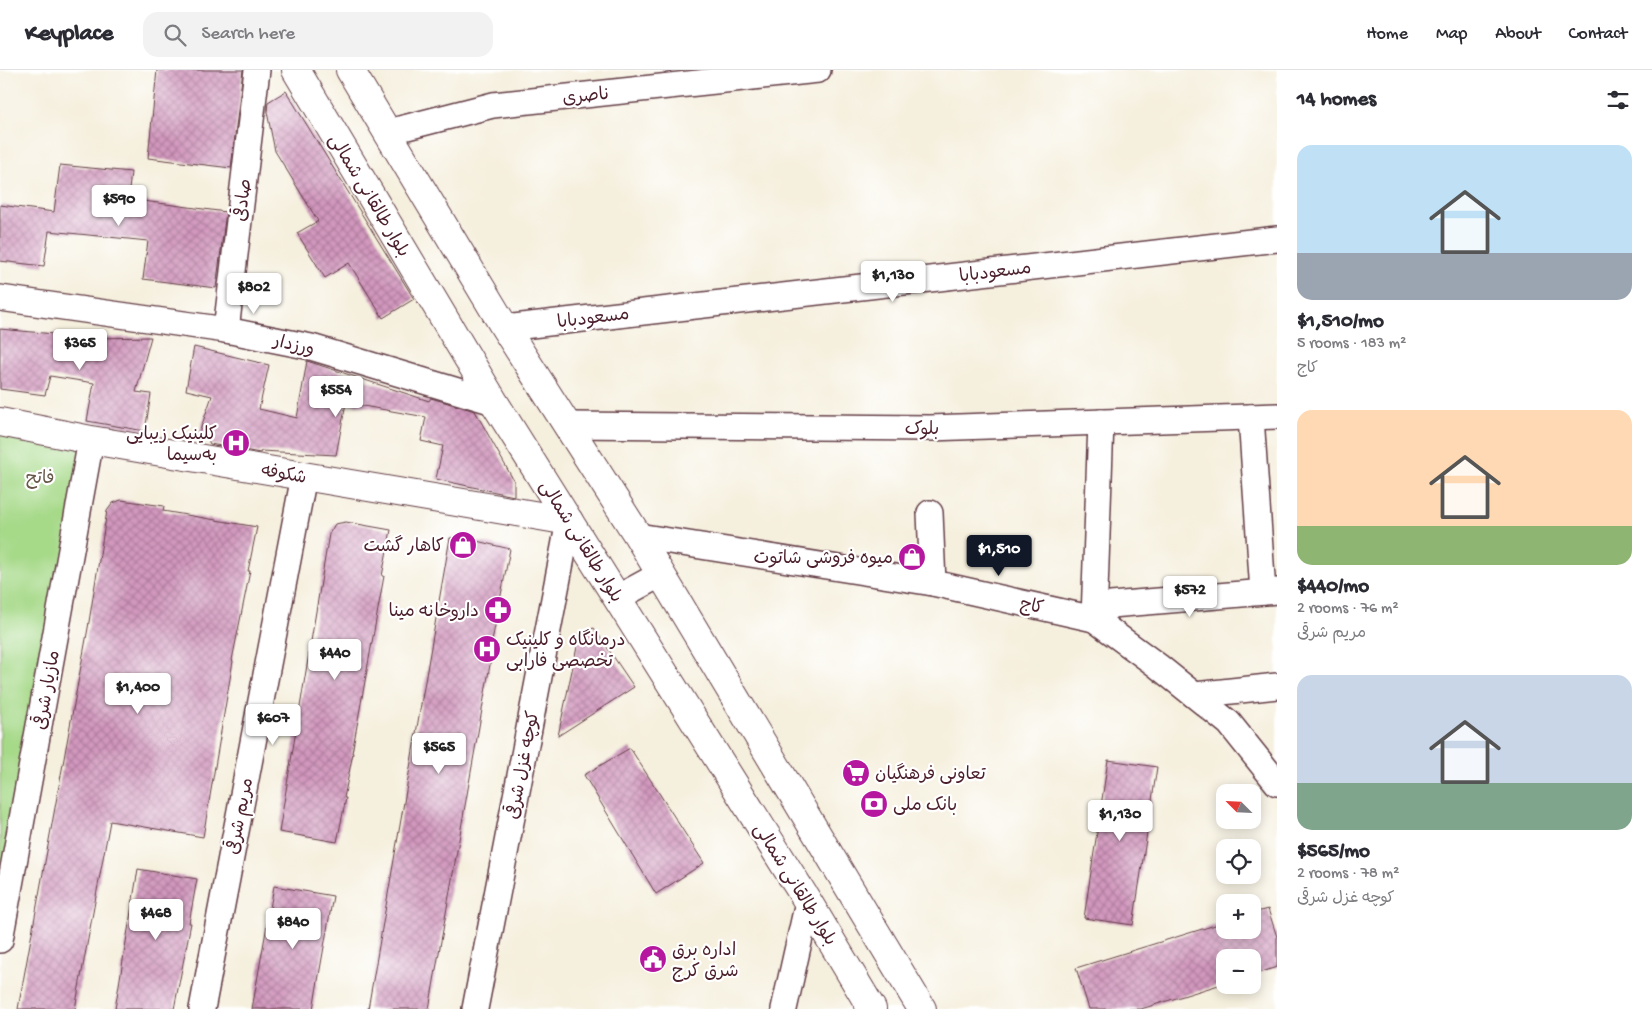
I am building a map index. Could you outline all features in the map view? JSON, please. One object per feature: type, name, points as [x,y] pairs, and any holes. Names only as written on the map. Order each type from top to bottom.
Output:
[{"type":"main road","name":"بلوار طالقانی شمالی","points":[[296,70],[494,402],[808,902],[872,1009]]},
{"type":"main road","points":[[350,70],[505,328],[638,536],[922,1009]]},
{"type":"main road","name":"شکوفه","points":[[0,422],[91,440],[570,521]]},
{"type":"street","name":"صادقی","points":[[226,330],[257,70]]},
{"type":"street","name":"ناصری","points":[[388,132],[493,105],[818,70]]},
{"type":"street","name":"مسعودبابا","points":[[505,328],[1277,239]]},
{"type":"street","name":"ورزدار","points":[[0,298],[226,330],[311,347],[494,402]]},
{"type":"street","name":"بلوک","points":[[567,425],[930,428],[1277,416]]},
{"type":"street","points":[[1094,619],[1111,605],[1270,592],[1251,417]]},
{"type":"street","points":[[1094,619],[1101,422]]},
{"type":"street","name":"مازیار شرقی","points":[[0,940],[91,440]]},
{"type":"street","name":"مریم شرقی","points":[[202,1009],[304,476]]},
{"type":"street","points":[[930,513],[933,583]]},
{"type":"street","name":"کوچه غزل شرقی","points":[[475,1009],[570,521]]},
{"type":"street","name":"کاج","points":[[638,536],[933,583],[1094,619],[1229,722],[1277,782]]},
{"type":"street","points":[[617,598],[661,574]]},
{"type":"street","points":[[1195,695],[1277,686]]},
{"type":"street","points":[[784,1009],[808,902]]},
{"type":"green space","name":"فاتح","points":[[0,429],[87,444],[0,900]]},
{"type":"building","points":[[157,70],[243,70],[231,168],[148,158]]},
{"type":"building","points":[[286,91],[414,299],[383,318],[349,263],[325,278],[297,233],[318,221],[275,151],[267,112],[268,102]]},
{"type":"building","points":[[60,165],[131,172],[128,199],[226,212],[216,288],[143,279],[148,241],[49,231],[44,266],[0,261],[0,205],[54,212]]},
{"type":"building","points":[[0,329],[97,338],[151,337],[136,392],[151,394],[145,431],[87,421],[94,383],[50,376],[45,395],[0,389]]},
{"type":"building","points":[[194,347],[269,365],[259,409],[297,418],[307,361],[429,401],[431,398],[475,411],[514,481],[514,496],[436,479],[443,446],[421,441],[426,417],[346,403],[336,455],[261,451],[260,453],[210,444],[206,436],[199,433],[212,396],[186,390]]},
{"type":"building","points":[[121,500],[164,506],[163,511],[257,527],[232,660],[203,837],[110,821],[75,1009],[18,1009],[88,628],[107,511],[113,503]]},
{"type":"building","points":[[346,522],[391,530],[337,842],[279,832],[329,534],[335,524]]},
{"type":"building","points":[[450,538],[464,538],[510,549],[492,641],[494,642],[429,1009],[368,1009]]},
{"type":"building","points":[[594,628],[634,687],[558,736],[580,633]]},
{"type":"building","points":[[630,748],[704,863],[656,894],[584,775]]},
{"type":"building","points":[[1108,760],[1157,767],[1133,925],[1084,918]]},
{"type":"building","points":[[138,869],[197,879],[189,923],[191,923],[174,1009],[115,1009]]},
{"type":"building","points":[[274,886],[333,896],[313,1009],[252,1009]]},
{"type":"building","points":[[1268,909],[1277,937],[1277,967],[1261,972],[1261,949],[1216,949],[1216,986],[1141,1009],[1089,1009],[1076,968],[1216,925],[1216,939],[1261,939],[1261,911]]},
{"type":"place","name":"کلینیک زیبایی به‌سیما","points":[[236,443]]},
{"type":"place","name":"کاهار گشت","points":[[463,545]]},
{"type":"place","name":"میوه فروشی شاتوت","points":[[912,557]]},
{"type":"place","name":"داروخانه مینا","points":[[498,610]]},
{"type":"place","name":"درمانگاه و کلینیک تخصصی فارابی","points":[[487,649]]},
{"type":"place","name":"تعاونی فرهنگیان","points":[[856,773]]},
{"type":"place","name":"بانک ملی","points":[[874,804]]},
{"type":"place","name":"اداره برق شرق کرج","points":[[653,959]]}]
